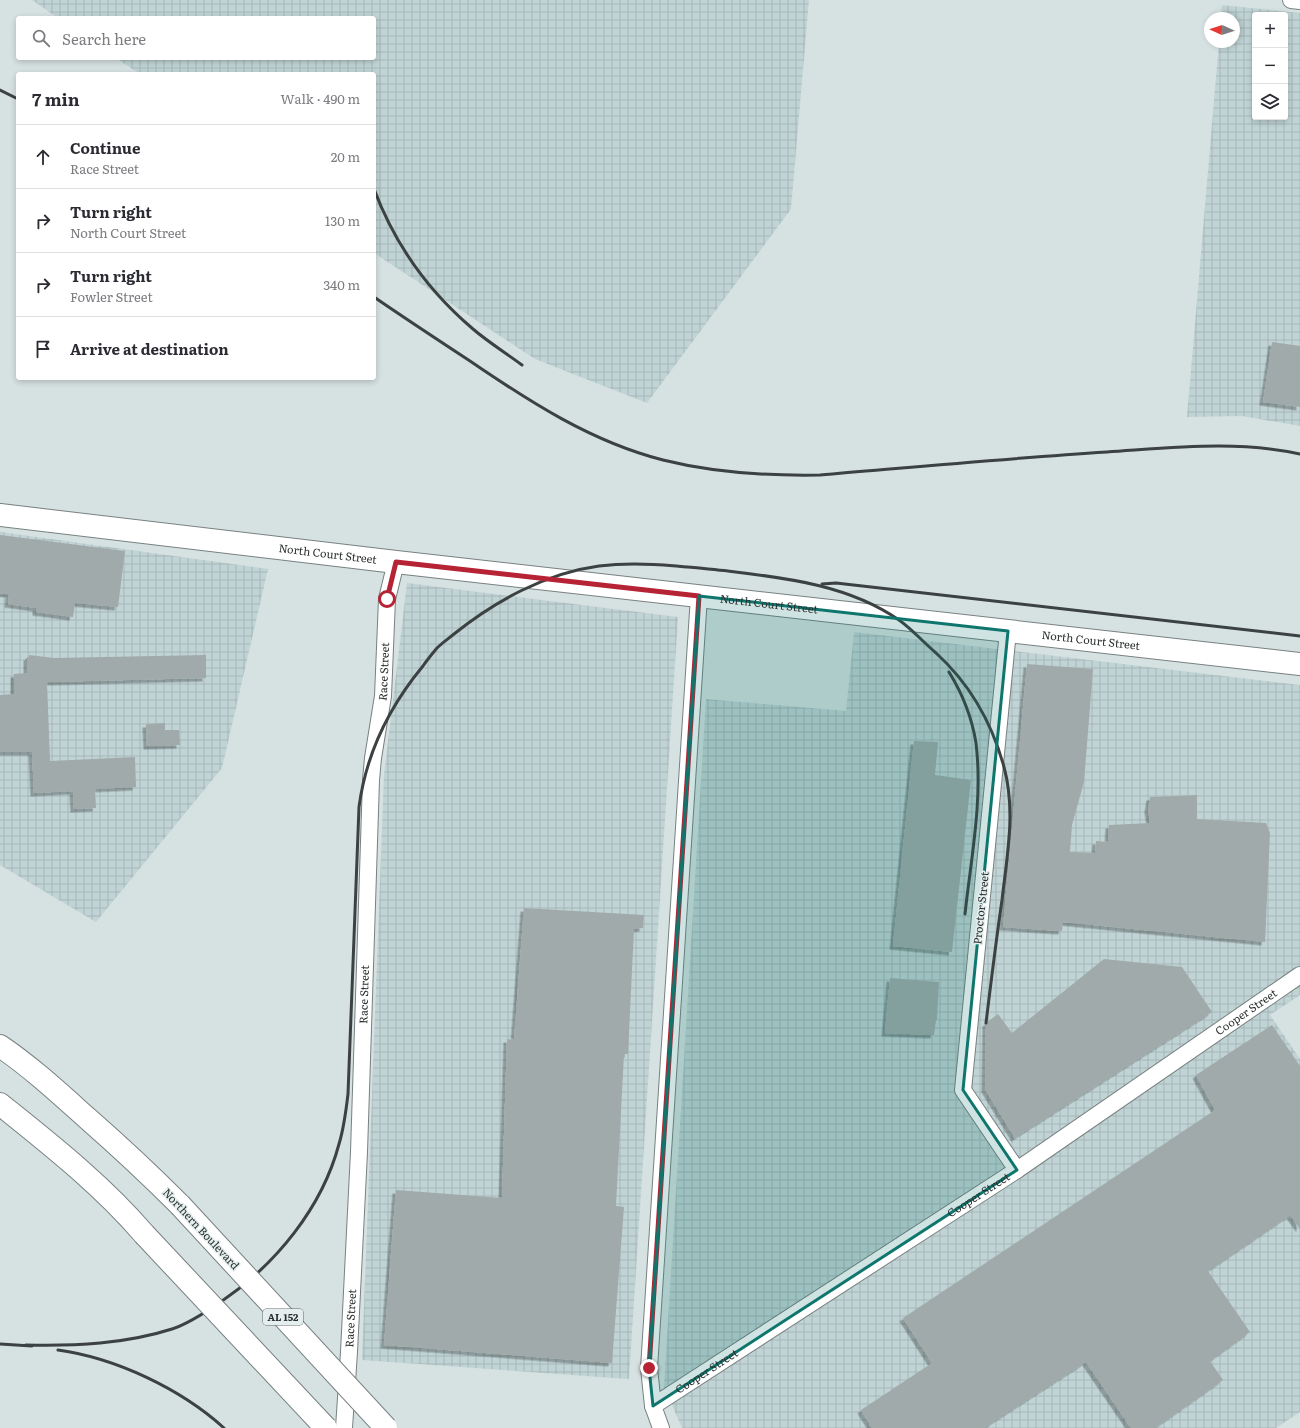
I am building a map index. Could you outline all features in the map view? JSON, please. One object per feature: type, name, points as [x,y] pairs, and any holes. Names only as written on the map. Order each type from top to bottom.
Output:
[{"type":"main road","name":"North Court Street","points":[[0,515],[396,562],[1300,664]]},
{"type":"main road","name":"Northern Boulevard","points":[[3,1047],[40,1076],[121,1148],[180,1205],[386,1428]]},
{"type":"main road","points":[[0,1104],[93,1181],[127,1214],[326,1428]]},
{"type":"street","points":[[1291,0],[1300,1]]},
{"type":"street","name":"Race Street","points":[[344,1428],[358,1160],[371,780],[383,696],[387,599],[396,562]]},
{"type":"street","points":[[661,1428],[653,1406],[649,1368],[699,596]]},
{"type":"street","name":"Proctor Street","points":[[1008,631],[963,1090],[1017,1170]]},
{"type":"street","name":"Cooper Street","points":[[653,1406],[1017,1170],[1300,975]]},
{"type":"highlighted area","points":[[699,596],[1008,631],[963,1090],[1017,1170],[653,1406],[649,1368]]},
{"type":"shaded area","points":[[32,0],[809,0],[791,209],[647,403],[535,359],[376,254],[376,72],[137,72],[119,60],[376,60],[376,16],[55,16]]},
{"type":"shaded area","points":[[1222,5],[1300,13],[1300,426],[1242,416],[1187,417],[1218,48],[1240,48],[1240,12],[1221,12]]},
{"type":"shaded area","points":[[0,532],[268,569],[222,768],[96,922],[0,865]]},
{"type":"shaded area","points":[[407,583],[678,617],[629,1379],[362,1360],[384,775]]},
{"type":"shaded area","points":[[854,632],[1300,685],[1300,995],[1270,1015],[1300,1059],[1300,1412],[1276,1428],[682,1428],[664,1387],[706,699],[846,711]]},
{"type":"building","points":[[1272,342],[1300,346],[1300,407],[1263,402]]},
{"type":"building","points":[[0,535],[125,551],[118,607],[75,603],[73,617],[36,612],[36,608],[8,604],[9,594],[0,593]]},
{"type":"building","points":[[29,655],[54,658],[206,655],[206,678],[47,682],[50,761],[135,757],[136,787],[95,789],[96,808],[74,809],[73,791],[34,793],[32,752],[0,752],[0,695],[14,694],[14,674],[27,673],[27,657],[29,657]]},
{"type":"building","points":[[1027,664],[1093,669],[1084,782],[1072,825],[1070,852],[1095,853],[1096,841],[1108,842],[1109,825],[1150,823],[1148,809],[1150,797],[1197,795],[1197,819],[1266,823],[1270,833],[1265,942],[1063,922],[1062,931],[1003,927]]},
{"type":"building","points":[[165,723],[165,730],[179,730],[180,745],[147,746],[146,724]]},
{"type":"building","points":[[914,741],[938,742],[935,775],[971,780],[952,952],[893,946]]},
{"type":"building","points":[[524,908],[644,915],[643,928],[634,929],[628,1054],[624,1054],[616,1206],[624,1207],[612,1363],[384,1345],[396,1190],[502,1198],[507,1039],[514,1040]]},
{"type":"building","points":[[1104,959],[1182,967],[1212,1012],[1015,1138],[985,1089],[986,1023],[998,1014],[1012,1033]]},
{"type":"building","points":[[890,978],[939,982],[937,1020],[934,1035],[885,1033]]},
{"type":"building","points":[[1272,1025],[1300,1066],[1300,1229],[1290,1215],[1208,1271],[1250,1332],[1210,1361],[1223,1380],[1155,1428],[1131,1428],[1086,1362],[984,1428],[872,1428],[861,1410],[932,1363],[903,1318],[1215,1110],[1196,1075]]},
{"type":"railway","points":[[0,90],[16,98]]},
{"type":"railway","points":[[376,194],[402,248],[441,299],[473,329],[522,365]]},
{"type":"railway","points":[[376,298],[515,391],[562,419],[611,443],[663,460],[702,468],[741,473],[820,475],[1035,457],[1204,446],[1253,447],[1300,454]]},
{"type":"railway","points":[[26,1345],[63,1345],[118,1341],[154,1334],[185,1324],[222,1301],[261,1270],[294,1233],[309,1212],[331,1168],[341,1138],[346,1113],[359,807],[362,787],[373,750],[400,698],[439,646],[486,610],[522,590],[560,575],[599,566],[647,564],[728,571],[794,580],[816,585],[838,591],[880,608],[904,624],[948,665],[969,691],[986,720],[999,751],[1008,784],[1010,817],[1008,850],[986,1023]]},
{"type":"railway","points":[[822,584],[836,583],[1300,636]]},
{"type":"railway","points":[[949,672],[958,688],[969,715],[976,743],[978,764],[977,807],[965,914]]},
{"type":"railway","points":[[0,1344],[32,1346]]},
{"type":"railway","points":[[58,1350],[102,1360],[147,1377],[188,1400],[224,1428]]},
{"type":"route","points":[[387,599],[396,562],[699,596],[649,1368]]}]
